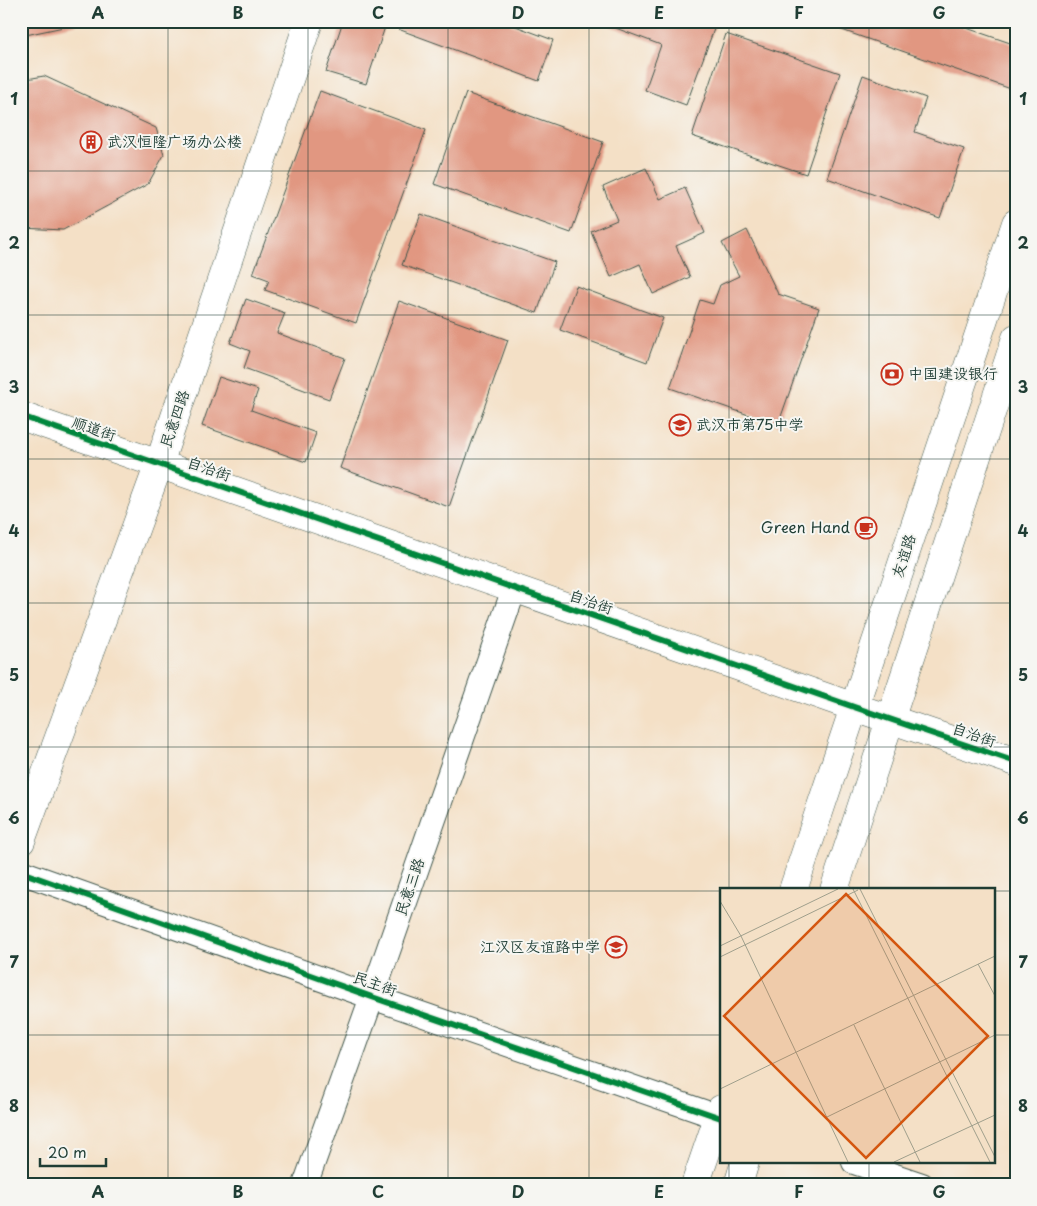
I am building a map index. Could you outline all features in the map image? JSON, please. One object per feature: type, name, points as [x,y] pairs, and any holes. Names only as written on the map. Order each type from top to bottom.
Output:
[{"type":"main road","name":"民意四路","points":[[21,841],[159,464],[309,21]]},
{"type":"main road","name":"友谊路","points":[[794,888],[1016,223]]},
{"type":"main road","points":[[835,888],[1016,338]]},
{"type":"main road","name":"顺道街","points":[[21,416],[159,464]]},
{"type":"main road","name":"自治街","points":[[159,464],[1016,762]]},
{"type":"main road","points":[[695,1185],[720,1115]]},
{"type":"main road","points":[[738,1185],[744,1164]]},
{"type":"street","name":"民意三路","points":[[305,1185],[514,588]]},
{"type":"street","name":"民主街","points":[[21,872],[372,997],[720,1115]]},
{"type":"street","points":[[860,1164],[922,1185]]},
{"type":"building","points":[[21,21],[87,21],[87,22],[21,36]]},
{"type":"building","points":[[343,21],[369,21],[385,27],[366,84],[326,72]]},
{"type":"building","points":[[401,21],[502,21],[553,40],[539,81],[398,29]]},
{"type":"building","points":[[597,21],[717,21],[686,105],[645,90],[661,45]]},
{"type":"building","points":[[816,21],[946,21],[1016,45],[1016,75],[1011,89]]},
{"type":"building","points":[[726,34],[840,73],[806,174],[692,136]]},
{"type":"building","points":[[863,75],[926,98],[915,132],[964,149],[940,218],[827,178]]},
{"type":"building","name":"武汉恒隆广场办公楼","points":[[44,76],[156,128],[164,155],[148,184],[63,230],[21,228],[21,80]]},
{"type":"building","points":[[320,91],[426,130],[356,323],[265,290],[269,280],[253,274]]},
{"type":"building","points":[[466,93],[603,142],[571,233],[434,184]]},
{"type":"building","points":[[646,168],[660,199],[685,188],[705,233],[676,246],[690,277],[653,294],[640,264],[611,277],[591,231],[617,220],[603,187]]},
{"type":"building","points":[[421,214],[555,262],[537,313],[402,265]]},
{"type":"building","points":[[747,230],[778,294],[819,308],[778,425],[670,388],[700,300],[713,304],[720,285],[739,276],[722,243]]},
{"type":"building","points":[[576,286],[663,318],[647,362],[560,330]]},
{"type":"building","points":[[246,299],[285,313],[277,333],[345,358],[329,399],[244,368],[250,351],[230,343]]},
{"type":"building","points":[[399,301],[508,340],[449,507],[340,468]]},
{"type":"building","points":[[219,377],[258,390],[251,410],[316,433],[306,462],[202,426]]},
{"type":"cycle path","points":[[21,416],[1016,762]]},
{"type":"cycle path","points":[[21,872],[372,997],[720,1118]]},
{"type":"place","name":"武汉恒隆广场办公楼","points":[[91,142]]},
{"type":"place","name":"中国建设银行","points":[[892,374]]},
{"type":"place","name":"武汉市第75中学","points":[[680,425]]},
{"type":"place","name":"Green Hand","points":[[866,528]]},
{"type":"place","name":"江汉区友谊路中学","points":[[616,947]]}]
